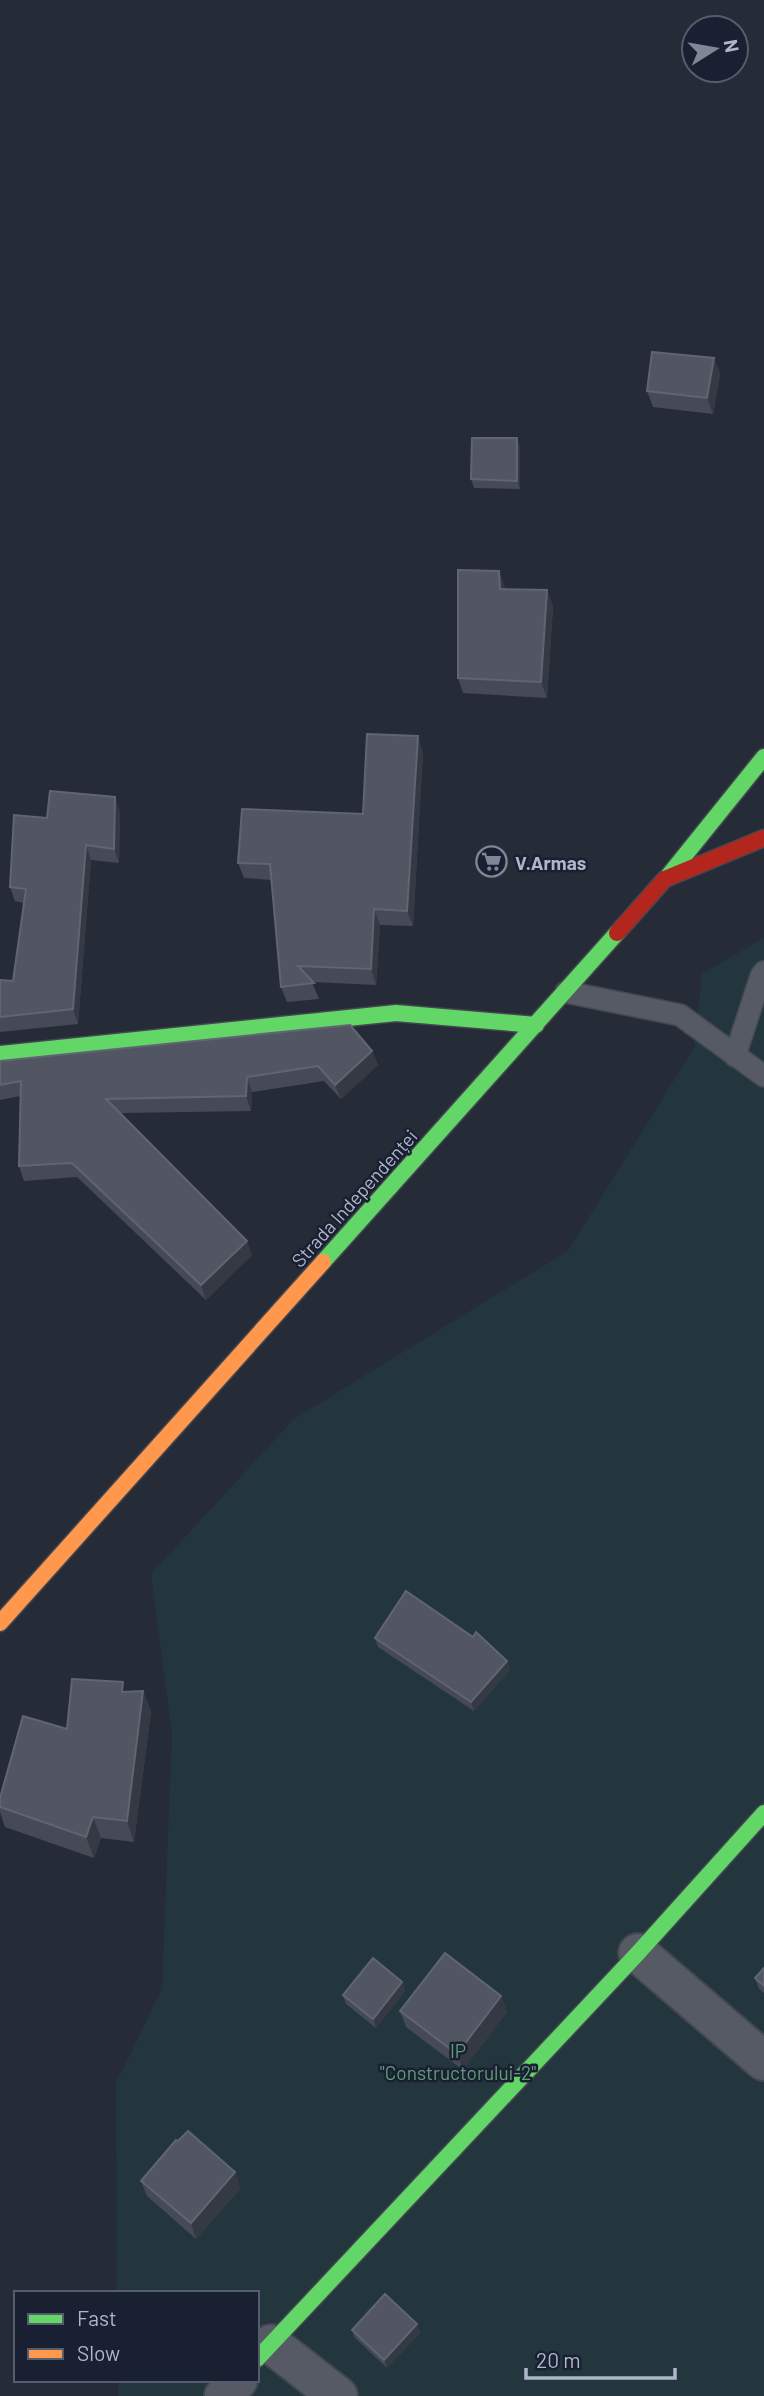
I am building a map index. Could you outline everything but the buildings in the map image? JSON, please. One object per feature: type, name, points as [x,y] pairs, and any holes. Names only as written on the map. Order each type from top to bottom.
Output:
[{"type":"street","points":[[666,879],[764,757]]},
{"type":"street","name":"Strada Independenței","points":[[0,1623],[666,879],[764,838]]},
{"type":"street","points":[[0,1054],[396,1013],[536,1025]]},
{"type":"street","points":[[338,2396],[264,2352],[638,1953],[764,1813]]},
{"type":"street","points":[[638,1953],[764,2061]]},
{"type":"street","points":[[224,2396],[236,2382]]},
{"type":"lane","points":[[735,1056],[764,972]]},
{"type":"lane","points":[[566,992],[680,1015],[764,1076]]},
{"type":"green space","name":"IP \"Constructorului-2\"","points":[[764,938],[764,2396],[118,2396],[118,2382],[259,2382],[259,2291],[117,2291],[116,2083],[162,1989],[172,1734],[151,1574],[294,1419],[568,1251],[694,1048],[702,974]]},
{"type":"traffic: fast","points":[[669,875],[764,757]]},
{"type":"traffic: fast","points":[[323,1262],[617,933]]},
{"type":"traffic: fast","points":[[0,1054],[396,1013],[536,1025]]},
{"type":"traffic: fast","points":[[259,2357],[638,1953],[764,1813]]},
{"type":"traffic: slow","points":[[0,1623],[323,1262]]},
{"type":"traffic: jam","points":[[617,933],[665,879],[764,838]]},
{"type":"place","name":"V.Armas","points":[[492,862]]}]
